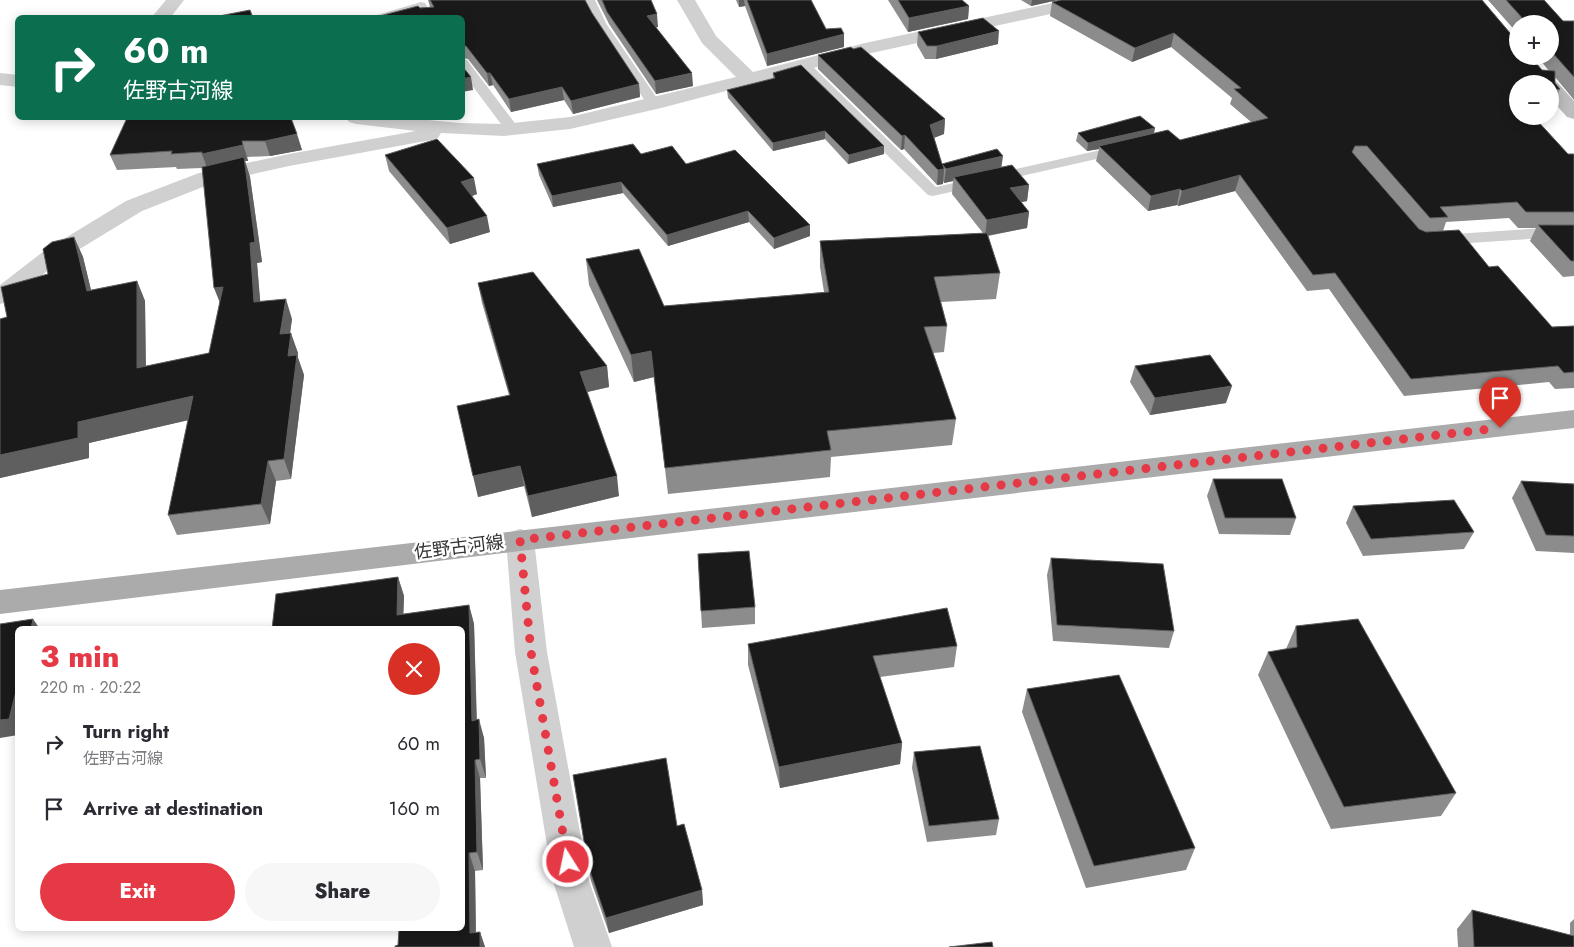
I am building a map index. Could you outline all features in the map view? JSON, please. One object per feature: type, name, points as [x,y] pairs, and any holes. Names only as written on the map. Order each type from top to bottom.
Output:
[{"type":"main road","name":"佐野古河線","points":[[0,602],[520,540],[1574,419]]},
{"type":"street","points":[[162,15],[175,0]]},
{"type":"street","points":[[686,0],[709,39],[749,79]]},
{"type":"street","points":[[375,120],[459,129],[512,129],[570,123],[654,104],[1037,6],[1092,0]]},
{"type":"street","points":[[0,79],[15,81]]},
{"type":"street","points":[[1559,96],[1574,113]]},
{"type":"street","points":[[0,297],[52,256],[134,206],[207,178],[289,160],[459,129]]},
{"type":"street","points":[[520,540],[531,652],[569,872],[593,947]]},
{"type":"lane","points":[[589,0],[601,25],[654,104]]},
{"type":"lane","points":[[391,15],[421,6],[427,15]]},
{"type":"lane","points":[[804,65],[933,192],[1140,145]]},
{"type":"lane","points":[[465,66],[512,129]]},
{"type":"lane","points":[[1429,241],[1543,233],[1574,234]]},
{"type":"building","points":[[430,0],[585,0],[639,84],[571,101],[562,87],[509,99],[490,73],[487,73],[465,46],[465,15],[384,15],[418,6],[420,8],[434,7]]},
{"type":"building","points":[[602,0],[651,0],[657,14],[647,16],[692,73],[655,81],[607,12]]},
{"type":"building","points":[[747,0],[811,0],[826,29],[841,28],[844,34],[767,54]]},
{"type":"building","points":[[898,0],[962,0],[969,6],[909,18]]},
{"type":"building","points":[[1061,0],[1482,0],[1509,32],[1509,65],[1538,65],[1542,70],[1555,71],[1555,75],[1509,75],[1509,125],[1541,125],[1568,154],[1574,154],[1574,212],[1526,212],[1517,202],[1440,207],[1448,217],[1430,218],[1367,146],[1355,146],[1352,152],[1419,229],[1426,232],[1459,230],[1489,267],[1498,266],[1552,327],[1574,326],[1574,372],[1564,373],[1558,366],[1411,379],[1335,273],[1313,275],[1240,175],[1182,191],[1180,189],[1151,196],[1099,146],[1168,130],[1180,140],[1268,118],[1234,89],[1241,88],[1174,33],[1135,48],[1052,2]]},
{"type":"building","points":[[1506,0],[1544,0],[1558,15],[1520,15]]},
{"type":"building","points":[[250,10],[252,15],[224,15]]},
{"type":"building","points":[[1559,17],[1563,21],[1574,21],[1574,77],[1559,60]]},
{"type":"building","points":[[983,18],[999,31],[937,46],[927,46],[918,32]]},
{"type":"building","points":[[851,47],[853,49],[861,47],[945,119],[930,125],[942,164],[997,149],[1003,156],[946,169],[943,165],[944,169],[938,170],[905,135],[902,136],[818,55]]},
{"type":"building","points":[[801,65],[884,146],[849,155],[825,131],[773,143],[727,90],[775,78],[773,73]]},
{"type":"building","points":[[465,70],[471,77],[465,78]]},
{"type":"building","points":[[1140,116],[1155,128],[1088,143],[1078,133]]},
{"type":"building","points":[[126,120],[292,120],[297,134],[265,141],[242,141],[243,145],[202,154],[202,152],[171,154],[172,151],[110,155]]},
{"type":"building","points":[[437,139],[474,178],[461,182],[487,216],[447,228],[385,155]]},
{"type":"building","points":[[633,144],[641,154],[672,146],[686,164],[735,150],[810,225],[774,238],[748,211],[667,235],[621,182],[552,196],[537,164]]},
{"type":"building","points":[[244,157],[255,242],[250,243],[254,302],[286,299],[280,334],[291,333],[288,356],[297,355],[284,459],[268,461],[261,504],[168,515],[193,396],[78,422],[78,438],[0,455],[0,319],[7,317],[1,287],[48,274],[43,249],[52,242],[74,237],[87,291],[137,281],[137,368],[209,353],[223,287],[214,288],[202,167]]},
{"type":"building","points":[[1012,165],[1029,185],[1010,188],[1029,212],[987,220],[954,177]]},
{"type":"building","points":[[1538,225],[1574,225],[1574,261],[1571,261]]},
{"type":"building","points":[[987,233],[1000,273],[934,277],[947,326],[924,327],[956,419],[827,431],[831,450],[665,468],[651,351],[631,355],[586,259],[639,249],[664,306],[829,292],[820,241]]},
{"type":"building","points":[[533,272],[607,366],[580,372],[617,476],[528,496],[520,466],[473,476],[457,406],[510,395],[478,283]]},
{"type":"building","points":[[1210,355],[1232,386],[1155,398],[1135,366]]},
{"type":"building","points":[[1213,479],[1282,479],[1296,518],[1225,518]]},
{"type":"building","points":[[1521,481],[1574,484],[1574,536],[1546,535]]},
{"type":"building","points":[[1454,500],[1474,532],[1371,539],[1353,506]]},
{"type":"building","points":[[749,551],[755,607],[701,611],[698,554]]},
{"type":"building","points":[[1051,558],[1163,564],[1174,631],[1057,625]]},
{"type":"building","points":[[398,577],[397,615],[469,605],[472,721],[479,719],[480,759],[475,760],[477,852],[469,853],[470,933],[480,932],[480,947],[395,947],[398,945],[399,931],[465,931],[465,626],[272,626],[276,594]]},
{"type":"building","points":[[947,608],[957,646],[873,656],[902,743],[779,767],[748,644]]},
{"type":"building","points":[[33,619],[32,626],[15,626],[15,695],[9,719],[0,720],[0,624]]},
{"type":"building","points":[[1358,619],[1456,793],[1344,807],[1268,652],[1297,647],[1296,626]]},
{"type":"building","points":[[1119,675],[1195,848],[1094,866],[1027,689]]},
{"type":"building","points":[[980,746],[999,819],[929,826],[914,752]]},
{"type":"building","points":[[666,758],[677,826],[684,824],[702,890],[606,918],[588,865],[573,775]]},
{"type":"building","points":[[1472,910],[1574,936],[1574,947],[1474,947]]},
{"type":"building","points":[[992,942],[993,947],[949,947]]},
{"type":"route","points":[[568,862],[531,652],[520,540],[1500,428]]}]
